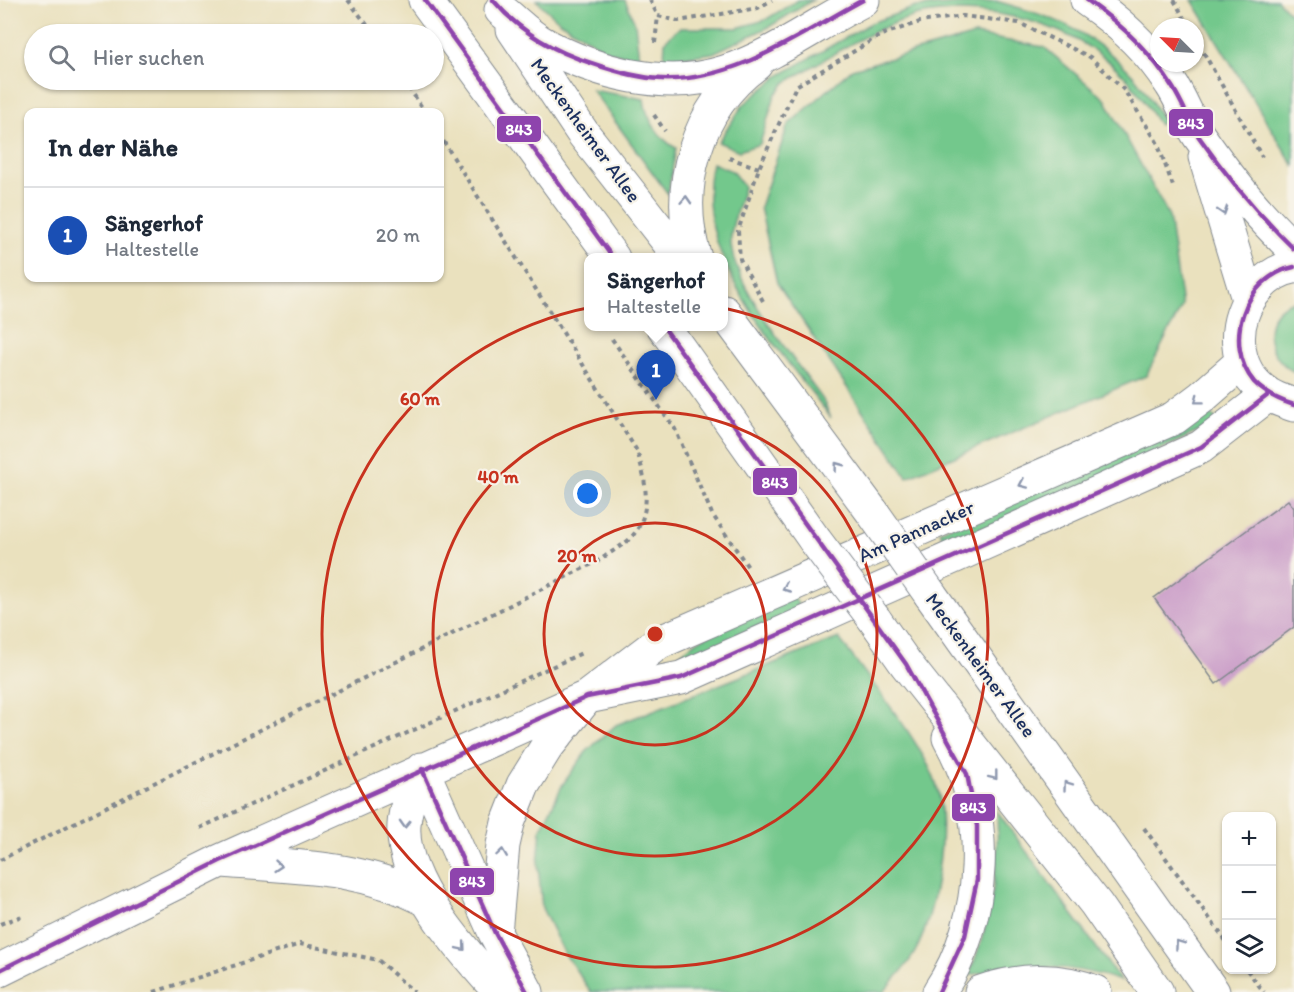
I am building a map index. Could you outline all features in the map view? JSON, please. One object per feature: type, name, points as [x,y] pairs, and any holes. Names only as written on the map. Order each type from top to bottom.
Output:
[{"type":"main road","points":[[425,0],[442,24]]},
{"type":"main road","points":[[497,5],[543,44],[592,64],[650,79],[696,78],[725,72],[774,50],[863,0]]},
{"type":"main road","points":[[1087,0],[1124,27],[1152,56],[1172,85],[1198,135],[1266,223],[1294,249]]},
{"type":"main road","name":"Meckenheimer Allee","points":[[497,5],[582,132],[677,253]]},
{"type":"main road","points":[[444,26],[609,253]]},
{"type":"main road","points":[[693,253],[688,236],[686,208],[690,164],[700,136],[715,107],[731,87],[746,71],[774,50]]},
{"type":"main road","points":[[1198,135],[1248,298]]},
{"type":"main road","points":[[1281,400],[1255,382],[1242,362],[1238,349],[1238,324],[1248,298],[1267,278],[1294,267]]},
{"type":"main road","name":"Meckenheimer Allee","points":[[728,319],[873,513],[1213,992]]},
{"type":"main road","points":[[666,331],[906,664],[1096,904],[1157,992]]},
{"type":"main road","name":"Am Pannacker","points":[[587,697],[658,643],[1174,418],[1242,362]]},
{"type":"main road","name":"Am Pannacker","points":[[0,970],[220,861],[422,769],[587,697],[681,678],[1201,447],[1281,400]]},
{"type":"main road","points":[[906,664],[967,774],[977,825],[977,880],[972,909],[956,959],[939,992]]},
{"type":"main road","points":[[495,933],[502,853],[514,804],[546,748],[587,697]]},
{"type":"main road","points":[[422,769],[410,798],[404,827],[409,858],[427,900],[454,938],[500,992]]},
{"type":"main road","points":[[422,769],[495,933],[527,992]]},
{"type":"main road","points":[[220,861],[357,873],[400,886],[427,900]]},
{"type":"main road","points":[[981,992],[1017,984],[1057,982],[1095,992]]},
{"type":"path","points":[[348,0],[366,24]]},
{"type":"path","points":[[650,0],[658,16],[678,21],[758,8],[772,0]]},
{"type":"path","points":[[1174,0],[1184,18]]},
{"type":"path","points":[[765,303],[740,259],[738,231],[759,168],[796,86],[881,35],[920,22],[963,16],[1019,23],[1090,57],[1124,90],[1157,142],[1176,194]]},
{"type":"path","points":[[1204,53],[1264,160]]},
{"type":"path","points":[[411,90],[422,108]]},
{"type":"path","points":[[0,860],[600,560],[634,534],[646,504],[645,477],[637,451],[444,142]]},
{"type":"path","points":[[612,339],[675,429],[712,514],[754,575]]},
{"type":"path","points":[[154,992],[300,944],[378,960],[414,992]]},
{"type":"path","points":[[1251,974],[1264,992]]},
{"type":"green space","points":[[536,0],[625,0],[635,23],[639,59],[607,51],[559,21]]},
{"type":"green space","points":[[798,0],[813,0],[769,27],[713,53],[664,60],[665,41],[679,28],[737,28],[765,20]]},
{"type":"green space","points":[[1192,0],[1277,0],[1294,17],[1294,166],[1204,18]]},
{"type":"green space","points":[[996,1],[1036,13],[1070,27],[1102,47],[1133,75],[1164,121],[1159,125],[1128,80],[1107,61],[1084,44],[1058,31],[1001,14],[972,11],[943,12],[915,16],[881,29],[785,83],[775,95],[760,144],[739,151],[718,142],[743,105],[780,75],[871,23],[916,7]]},
{"type":"green space","points":[[975,35],[1044,47],[1105,99],[1169,216],[1182,306],[1146,376],[907,477],[777,283],[760,207],[788,125],[852,69]]},
{"type":"green space","points":[[592,90],[644,99],[647,113],[654,127],[676,148],[668,194]]},
{"type":"green space","points":[[712,163],[732,171],[744,187],[734,218],[731,237],[733,255],[740,275],[766,321],[823,400],[831,418],[787,362],[744,299],[728,270],[728,253],[721,253],[714,232],[709,198]]},
{"type":"green space","points":[[1294,301],[1294,372],[1276,356],[1269,335],[1270,324],[1275,314],[1282,307]]},
{"type":"green space","points":[[1205,410],[1219,422],[948,548],[940,531]]},
{"type":"green space","points":[[793,595],[802,612],[678,663],[676,661],[681,653],[709,634]]},
{"type":"green space","points":[[839,638],[895,713],[922,754],[938,791],[941,828],[938,873],[922,936],[909,962],[884,992],[591,992],[563,951],[542,908],[538,864],[541,829],[563,784],[586,752],[616,725]]},
{"type":"green space","points":[[997,811],[1121,981],[1082,971],[1046,967],[1028,967],[969,975],[983,935],[992,895],[997,854]]},
{"type":"building","points":[[1288,500],[1294,508],[1294,627],[1216,684],[1154,598]]},
{"type":"transit line","name":"843","points":[[425,0],[442,24]]},
{"type":"transit line","name":"843","points":[[493,0],[525,30],[550,46],[577,58],[617,71],[662,79],[689,78],[716,73],[742,64],[792,40],[863,0]]},
{"type":"transit line","name":"843","points":[[1087,0],[1123,29],[1155,62],[1180,100],[1195,131],[1210,152],[1256,209],[1294,249]]},
{"type":"transit line","name":"843","points":[[444,26],[609,253]]},
{"type":"transit line","name":"843","points":[[1294,267],[1277,273],[1262,284],[1251,297],[1243,314],[1239,331],[1244,366],[1254,382],[1272,396],[1294,405]]},
{"type":"transit line","name":"843","points":[[667,331],[906,664],[967,774],[977,826],[977,880],[965,936],[939,992]]},
{"type":"transit line","name":"843","points":[[0,970],[220,861],[587,697],[681,678],[1201,447],[1268,395]]},
{"type":"transit line","name":"843","points":[[422,769],[495,933],[527,992]]},
{"type":"place","name":"Sängerhof","points":[[656,400]]}]
